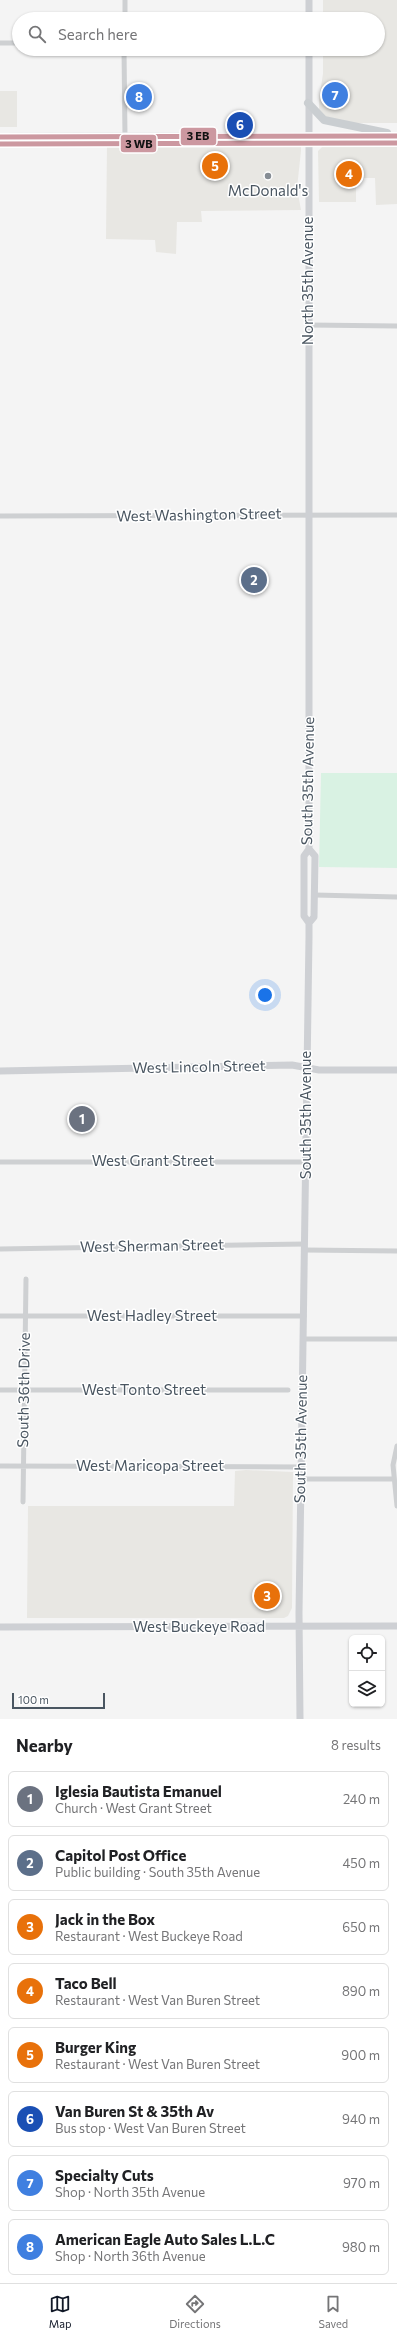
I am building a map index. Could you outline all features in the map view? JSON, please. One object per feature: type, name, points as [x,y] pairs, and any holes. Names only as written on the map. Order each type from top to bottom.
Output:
[{"type":"main road","points":[[309,0],[309,12]]},
{"type":"main road","name":"North 35th Avenue","points":[[309,56],[309,514]]},
{"type":"main road","points":[[308,102],[324,120],[339,124],[356,125],[397,136]]},
{"type":"main road","points":[[0,137],[397,136]]},
{"type":"main road","name":"South 35th Avenue","points":[[300,1719],[298,1626],[309,923],[304,916],[304,856],[309,849],[309,514]]},
{"type":"main road","points":[[309,849],[315,856],[314,917],[309,923]]},
{"type":"main road","name":"West Lincoln Street","points":[[0,1071],[292,1065],[319,1070],[397,1070]]},
{"type":"main road","name":"West Buckeye Road","points":[[0,1627],[397,1626]]},
{"type":"street","points":[[124,12],[125,0]]},
{"type":"street","points":[[0,43],[12,43]]},
{"type":"street","points":[[124,56],[125,137]]},
{"type":"street","points":[[309,325],[397,326]]},
{"type":"street","name":"West Washington Street","points":[[0,516],[397,514]]},
{"type":"street","points":[[315,895],[397,897]]},
{"type":"street","name":"West Grant Street","points":[[0,1162],[306,1162]]},
{"type":"street","name":"West Sherman Street","points":[[0,1249],[305,1247],[397,1251]]},
{"type":"street","name":"South 36th Drive","points":[[23,1502],[26,1279]]},
{"type":"street","name":"West Hadley Street","points":[[0,1316],[304,1316]]},
{"type":"street","points":[[303,1339],[397,1339]]},
{"type":"street","name":"West Tonto Street","points":[[0,1390],[288,1390]]},
{"type":"street","points":[[397,1446],[393,1465],[397,1506]]},
{"type":"street","name":"West Maricopa Street","points":[[0,1466],[301,1467]]},
{"type":"street","points":[[301,1479],[394,1479]]},
{"type":"shaded area","points":[[323,0],[397,0],[397,123],[337,123],[322,117],[319,110],[319,99],[323,74],[323,56],[385,56],[385,12],[323,12]]},
{"type":"shaded area","points":[[0,91],[17,91],[17,127],[0,127]]},
{"type":"shaded area","points":[[294,144],[301,147],[297,188],[301,210],[201,211],[202,222],[177,222],[176,254],[156,252],[155,240],[106,239],[107,145]]},
{"type":"shaded area","points":[[323,146],[397,146],[397,204],[376,205],[375,178],[356,178],[356,202],[319,202],[318,151]]},
{"type":"shaded area","points":[[235,1471],[293,1472],[292,1608],[288,1616],[284,1618],[27,1618],[28,1506],[234,1506]]},
{"type":"green space","points":[[321,773],[397,773],[397,868],[319,867]]},
{"type":"transit line","points":[[0,137],[397,136]]},
{"type":"transit line","points":[[0,144],[397,143]]},
{"type":"place","name":"Specialty Cuts","points":[[335,95]]},
{"type":"place","name":"American Eagle Auto Sales L.L.C","points":[[139,97]]},
{"type":"place","name":"Van Buren St & 35th Av","points":[[240,125]]},
{"type":"place","name":"Burger King","points":[[215,166]]},
{"type":"place","name":"Taco Bell","points":[[349,174]]},
{"type":"place","name":"McDonald's","points":[[268,176]]},
{"type":"place","name":"Capitol Post Office","points":[[254,580]]},
{"type":"place","name":"Iglesia Bautista Emanuel","points":[[82,1119]]},
{"type":"place","name":"Jack in the Box","points":[[267,1596]]}]
